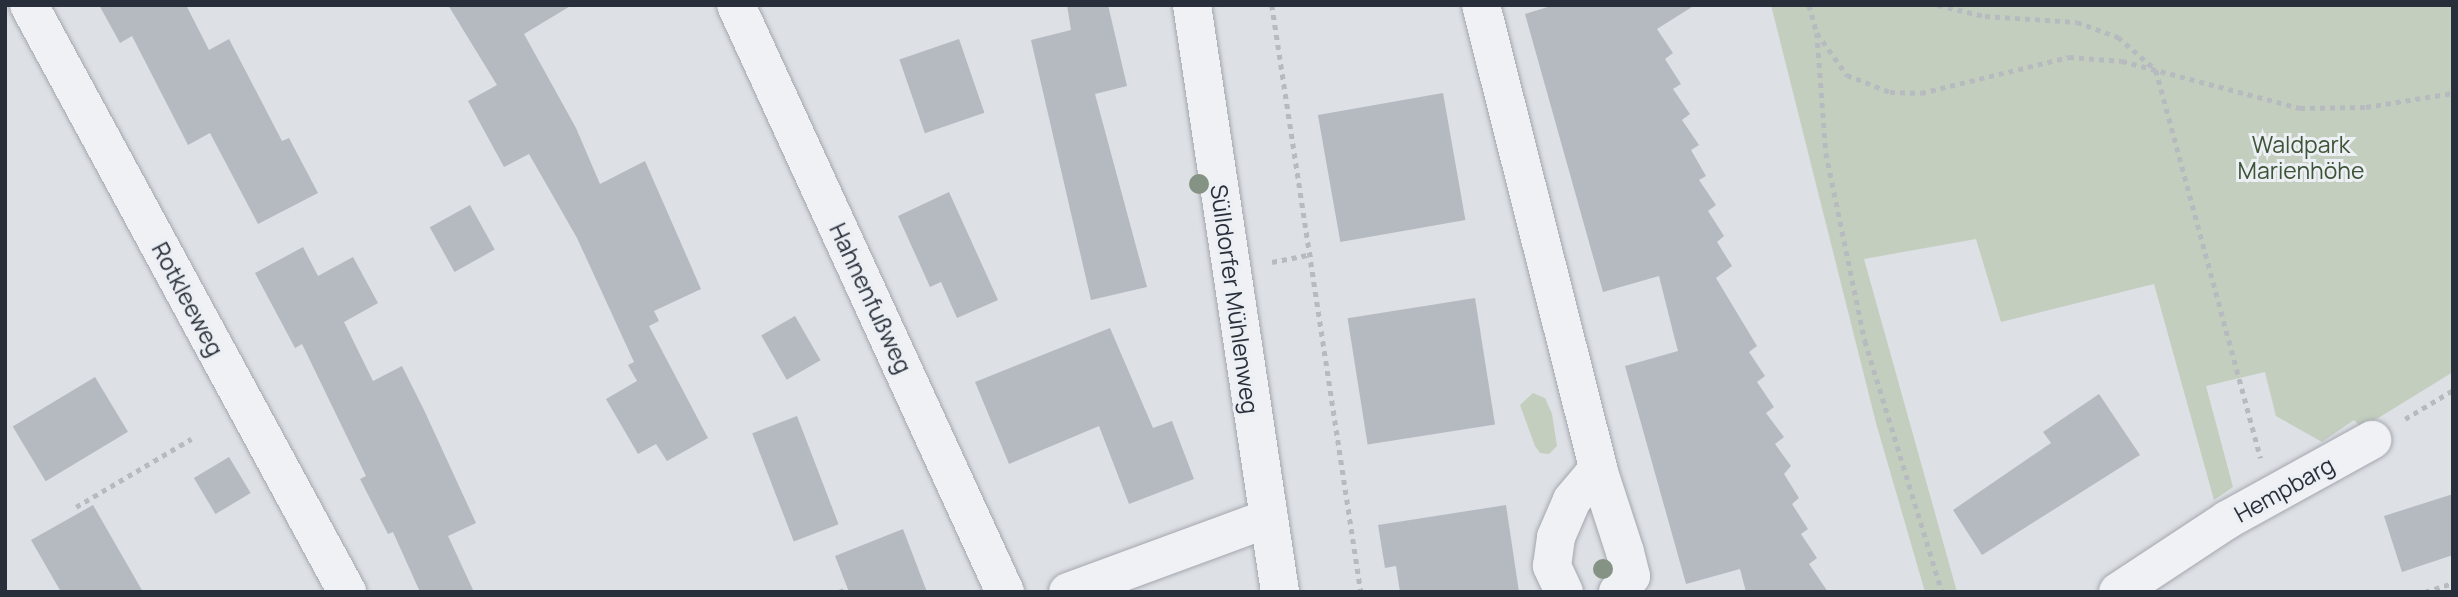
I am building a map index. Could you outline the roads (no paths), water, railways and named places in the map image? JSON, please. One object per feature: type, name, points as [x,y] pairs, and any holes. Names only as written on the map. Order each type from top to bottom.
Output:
[{"type":"street","name":"Rotkleeweg","points":[[29,5],[347,592]]},
{"type":"street","name":"Hahnenfußweg","points":[[736,5],[1005,592]]},
{"type":"street","name":"Sülldorfer Mühlenweg","points":[[1192,5],[1280,592]]},
{"type":"street","points":[[1480,5],[1598,469],[1631,576],[1618,592]]},
{"type":"street","name":"Hempbarg","points":[[2118,592],[2272,496],[2372,440]]},
{"type":"street","points":[[1564,592],[1552,566],[1556,537],[1572,500],[1598,469]]},
{"type":"street","points":[[1068,592],[1269,518]]},
{"type":"park label","name":"Waldpark Marienhöhe","points":[[2301,157]]}]
